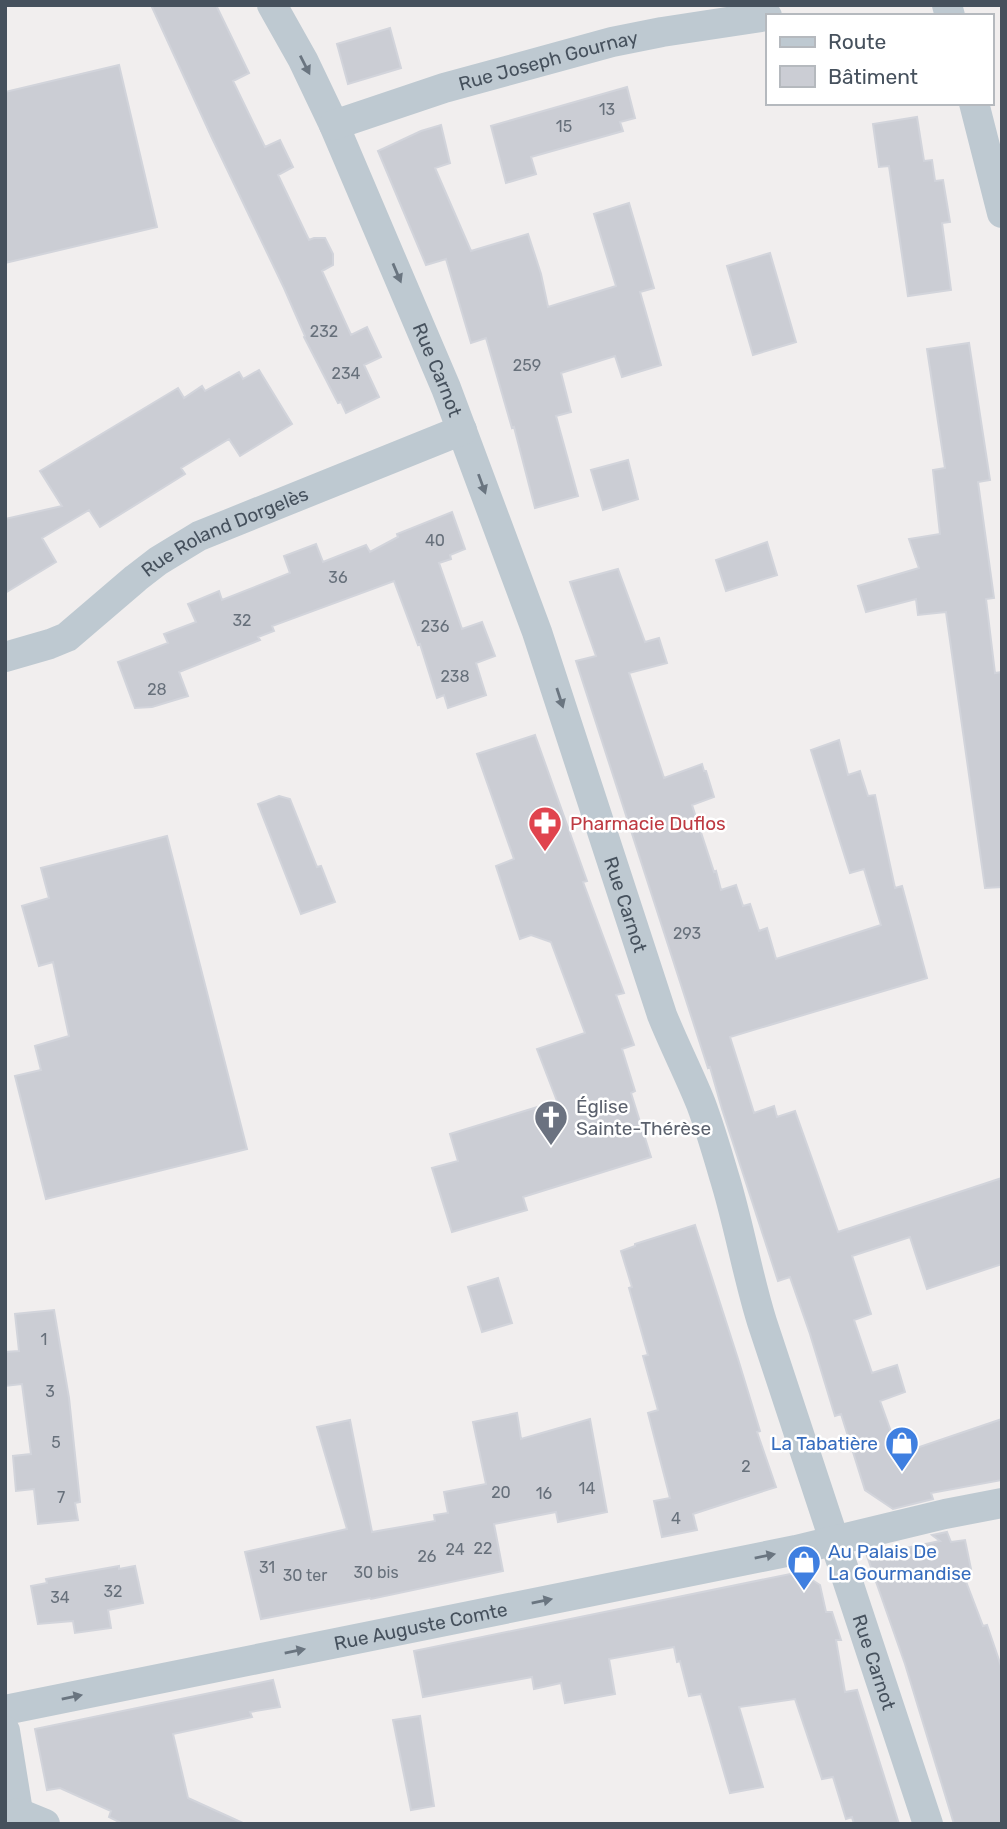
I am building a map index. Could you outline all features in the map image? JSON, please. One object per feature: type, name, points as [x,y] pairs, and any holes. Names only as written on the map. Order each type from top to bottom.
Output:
[{"type":"street","name":"Rue Carnot","points":[[272,5],[303,60],[334,125],[446,388],[555,684],[662,1015],[701,1104],[725,1177],[749,1282],[928,1824]]},
{"type":"street","name":"Rue Joseph Gournay","points":[[334,125],[444,88],[612,42],[660,18],[739,19],[766,16]]},
{"type":"street","points":[[975,105],[1002,213]]},
{"type":"street","name":"Rue Roland Dorgelès","points":[[5,657],[67,637],[135,578],[199,536],[462,430]]},
{"type":"street","name":"Rue Auguste Comte","points":[[5,1710],[796,1550],[1002,1503]]},
{"type":"street","points":[[5,1731],[28,1820]]},
{"type":"building","points":[[151,5],[216,5],[249,73],[233,81],[265,147],[280,140],[293,167],[278,175],[309,240],[325,238],[333,254],[333,265],[322,271],[351,335],[367,327],[381,357],[364,365],[379,397],[346,413],[341,402],[338,403],[304,337],[284,288]]},
{"type":"building","points":[[390,28],[401,68],[348,84],[337,44]]},
{"type":"building","points":[[119,65],[157,227],[5,263],[5,92]]},
{"type":"building","points":[[627,87],[635,118],[620,122],[623,131],[531,157],[536,174],[506,183],[491,126]]},
{"type":"building","points":[[917,117],[924,161],[932,160],[935,181],[943,180],[950,222],[942,223],[951,290],[908,296],[889,166],[879,167],[873,124]]},
{"type":"building","points":[[441,125],[450,163],[435,168],[471,251],[528,234],[548,307],[616,286],[594,214],[629,203],[654,288],[640,292],[661,365],[622,377],[615,356],[561,373],[571,412],[556,416],[578,496],[535,508],[514,427],[512,428],[486,338],[471,343],[446,259],[426,265],[378,151]]},
{"type":"building","points":[[770,253],[796,342],[753,355],[727,266]]},
{"type":"building","points":[[969,343],[990,480],[978,482],[994,598],[986,599],[995,673],[1002,672],[1002,887],[985,888],[946,612],[918,615],[916,599],[866,612],[858,586],[919,568],[909,539],[940,534],[933,470],[945,468],[927,349]]},
{"type":"building","points":[[259,370],[292,424],[240,456],[229,439],[181,468],[185,474],[100,527],[89,510],[42,538],[56,562],[5,593],[5,519],[62,506],[40,471],[178,388],[184,398],[202,386],[205,391],[239,372],[243,379]]},
{"type":"building","points":[[628,460],[638,499],[603,510],[591,470]]},
{"type":"building","points":[[452,512],[465,549],[450,555],[451,559],[439,563],[462,629],[482,622],[495,656],[476,663],[486,695],[448,708],[444,695],[437,698],[420,644],[418,645],[394,581],[272,626],[274,631],[258,637],[260,640],[179,672],[188,696],[152,707],[135,708],[118,662],[168,643],[164,634],[196,622],[188,604],[219,591],[222,600],[290,573],[284,556],[316,544],[323,562],[366,545],[370,552],[398,537],[397,534]]},
{"type":"building","points":[[767,542],[777,575],[726,591],[716,560]]},
{"type":"building","points":[[618,569],[645,642],[659,638],[667,663],[629,673],[664,778],[702,764],[714,797],[692,805],[714,872],[716,871],[721,890],[736,885],[743,906],[750,904],[759,931],[767,928],[776,959],[881,925],[864,869],[850,873],[811,750],[839,740],[848,775],[860,771],[868,796],[875,795],[895,888],[902,886],[927,978],[730,1037],[754,1113],[774,1106],[777,1117],[795,1111],[838,1232],[1002,1178],[1002,1264],[927,1289],[910,1237],[852,1256],[871,1314],[854,1320],[872,1373],[897,1365],[905,1392],[880,1401],[899,1454],[1002,1419],[1002,1480],[931,1493],[933,1499],[893,1509],[865,1490],[841,1414],[835,1416],[790,1277],[778,1281],[576,661],[596,656],[570,582]]},
{"type":"building","points":[[535,735],[587,881],[583,882],[624,993],[616,995],[634,1045],[622,1049],[635,1091],[631,1093],[651,1157],[523,1197],[527,1210],[452,1232],[432,1168],[458,1161],[450,1134],[557,1101],[537,1049],[585,1033],[551,942],[531,935],[520,939],[496,866],[514,859],[477,754]]},
{"type":"building","points":[[279,796],[290,799],[317,867],[321,866],[335,902],[301,914],[258,804]]},
{"type":"building","points":[[167,836],[247,1149],[46,1199],[15,1076],[41,1070],[35,1046],[69,1036],[53,962],[39,966],[22,906],[49,898],[41,868]]},
{"type":"building","points":[[695,1225],[776,1487],[693,1514],[697,1530],[662,1537],[654,1501],[670,1498],[648,1413],[658,1410],[643,1356],[648,1355],[621,1251]]},
{"type":"building","points":[[498,1278],[512,1323],[482,1332],[468,1287]]},
{"type":"building","points":[[54,1310],[69,1398],[80,1502],[75,1503],[78,1520],[38,1524],[34,1489],[16,1491],[13,1456],[31,1454],[22,1384],[5,1386],[5,1352],[19,1351],[15,1314]]},
{"type":"building","points":[[517,1413],[521,1439],[590,1419],[607,1512],[558,1522],[556,1512],[494,1524],[503,1571],[261,1619],[245,1552],[347,1529],[317,1427],[350,1420],[372,1532],[435,1521],[434,1515],[448,1513],[444,1492],[486,1484],[473,1422]]},
{"type":"building","points":[[947,1532],[951,1542],[965,1540],[971,1569],[962,1571],[983,1626],[987,1625],[1002,1669],[1002,1824],[954,1824],[905,1664],[867,1556],[940,1541],[932,1535]]},
{"type":"building","points":[[119,1566],[119,1569],[135,1566],[143,1603],[108,1610],[111,1628],[75,1633],[73,1621],[38,1624],[31,1586],[47,1583],[46,1579]]},
{"type":"building","points":[[800,1572],[820,1585],[826,1612],[832,1612],[841,1640],[836,1640],[845,1692],[857,1690],[899,1824],[854,1824],[852,1817],[846,1819],[833,1777],[822,1779],[795,1699],[739,1707],[763,1787],[730,1793],[701,1694],[689,1696],[674,1647],[609,1659],[615,1694],[565,1703],[561,1683],[534,1689],[532,1677],[423,1697],[414,1651]]},
{"type":"building","points":[[273,1680],[280,1707],[250,1712],[252,1717],[173,1734],[188,1798],[245,1824],[123,1824],[109,1817],[111,1811],[60,1788],[47,1790],[35,1729]]},
{"type":"building","points":[[420,1716],[434,1806],[411,1810],[393,1720]]},
{"type":"place","name":"Pharmacie Duflos","points":[[545,853]]},
{"type":"place","name":"Église Sainte-Thérèse","points":[[551,1147]]},
{"type":"place","name":"La Tabatière","points":[[902,1473]]},
{"type":"place","name":"Au Palais De La Gourmandise","points":[[804,1592]]}]
